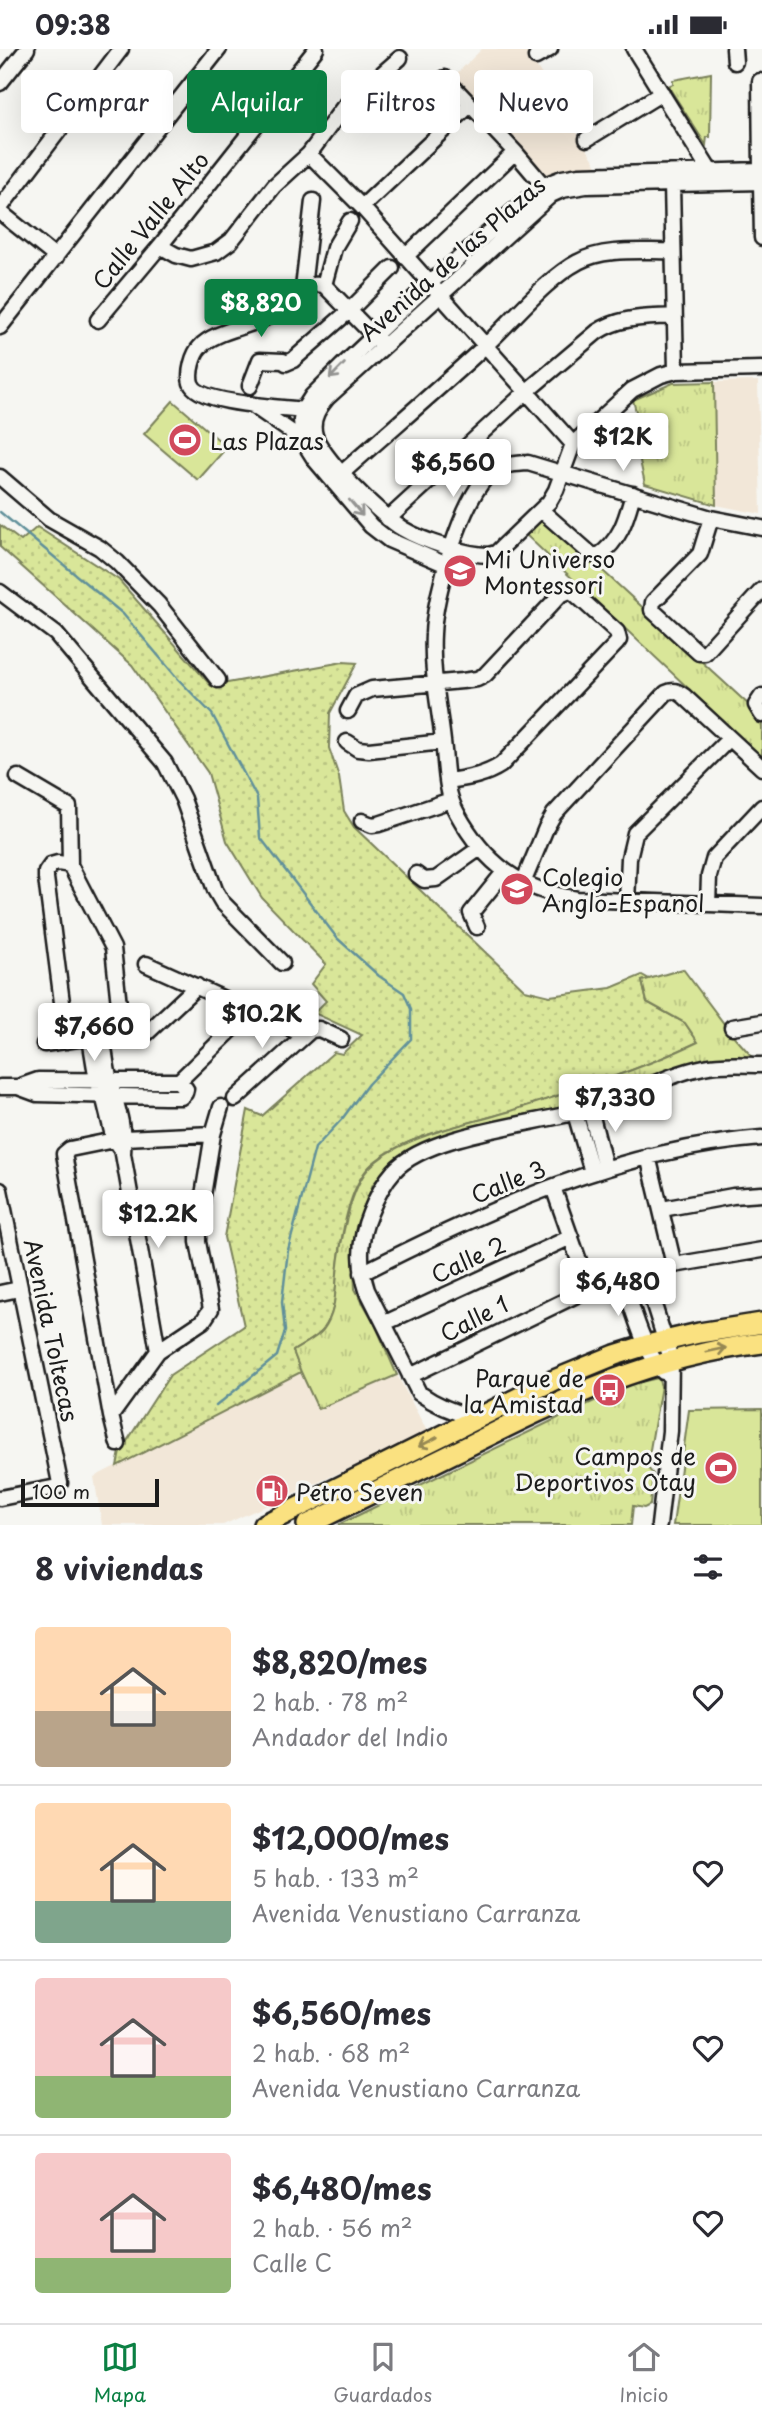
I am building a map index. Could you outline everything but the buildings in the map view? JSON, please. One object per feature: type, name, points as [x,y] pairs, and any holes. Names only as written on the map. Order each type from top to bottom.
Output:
[{"type":"highway","points":[[263,1525],[285,1520],[475,1418],[554,1380],[762,1323]]},
{"type":"highway","points":[[307,1525],[660,1352],[762,1343]]},
{"type":"street","points":[[0,83],[27,49]]},
{"type":"street","points":[[56,257],[0,210],[121,49]]},
{"type":"street","points":[[0,327],[219,49]]},
{"type":"street","name":"Calle Valle Alto","points":[[98,320],[316,49]]},
{"type":"street","points":[[536,57],[550,49]]},
{"type":"street","points":[[635,49],[710,171]]},
{"type":"street","points":[[160,246],[176,255],[191,259],[216,252],[240,232],[274,185],[309,154],[343,108],[400,58]]},
{"type":"street","points":[[760,81],[762,238]]},
{"type":"street","points":[[587,139],[662,93]]},
{"type":"street","points":[[460,94],[548,190]]},
{"type":"street","points":[[362,207],[470,105]]},
{"type":"street","points":[[405,257],[515,152]]},
{"type":"street","points":[[309,154],[362,207],[573,444]]},
{"type":"street","name":"Avenida de las Plazas","points":[[309,413],[327,398],[429,284],[562,178],[579,175],[710,171],[761,176]]},
{"type":"street","name":"Avenida de las Plazas","points":[[379,341],[440,296],[548,190],[586,186],[672,184],[761,176]]},
{"type":"street","points":[[672,184],[676,371]]},
{"type":"street","points":[[303,288],[313,201]]},
{"type":"street","points":[[324,285],[334,248],[350,221]]},
{"type":"street","points":[[342,473],[577,262],[610,253],[673,251]]},
{"type":"street","points":[[250,386],[260,360],[286,370],[293,360],[349,311],[392,268]]},
{"type":"street","points":[[309,413],[214,399],[196,391],[190,381],[195,354],[207,341],[266,317],[310,284],[324,285],[379,341]]},
{"type":"street","points":[[388,519],[526,392],[610,323],[623,319],[674,316]]},
{"type":"street","points":[[309,413],[316,440],[342,473],[388,519],[416,535],[481,555],[496,553],[541,510],[553,495],[573,444],[632,390],[661,375],[676,371],[762,369]]},
{"type":"street","points":[[247,403],[303,440]]},
{"type":"street","points":[[309,413],[301,420],[303,440],[315,460],[381,535],[447,565]]},
{"type":"street","points":[[762,527],[711,518],[528,463],[502,467],[492,472],[475,494],[453,547],[435,613],[433,648],[451,800],[469,834],[505,871],[546,894],[560,897],[762,906]]},
{"type":"street","points":[[0,477],[40,513],[100,548],[117,562],[159,605],[218,680]]},
{"type":"street","points":[[541,510],[592,555],[601,554],[623,529],[633,494]]},
{"type":"street","points":[[711,518],[700,554],[653,602],[652,610],[699,653],[707,652],[762,590]]},
{"type":"street","points":[[0,591],[56,634],[164,763],[183,799],[215,890],[222,902],[282,963]]},
{"type":"street","points":[[348,711],[356,696],[364,691],[477,679],[485,675],[560,595],[569,591],[573,593],[617,632],[619,640],[500,765],[491,772],[448,781]]},
{"type":"street","points":[[523,883],[546,828],[564,801],[666,693],[677,691],[684,696],[762,768]]},
{"type":"street","points":[[760,698],[756,709],[762,715]]},
{"type":"street","points":[[627,901],[629,857],[635,833],[729,739]]},
{"type":"street","points":[[347,742],[351,747],[369,750],[443,742]]},
{"type":"street","points":[[18,777],[69,807],[70,865],[113,948],[121,1024],[119,1033],[44,1044]]},
{"type":"street","points":[[362,821],[372,825],[379,824],[451,800]]},
{"type":"street","points":[[708,904],[709,876],[714,858],[762,807]]},
{"type":"street","points":[[416,874],[424,880],[436,879],[480,848]]},
{"type":"street","points":[[67,1041],[46,872],[51,865],[70,865]]},
{"type":"street","points":[[477,927],[471,913],[505,871]]},
{"type":"street","points":[[146,964],[304,1035]]},
{"type":"street","points":[[146,1033],[197,986]]},
{"type":"street","points":[[165,1097],[172,1081],[251,1011]]},
{"type":"street","points":[[733,1027],[762,1022]]},
{"type":"street","points":[[234,1099],[304,1035],[316,1029],[341,1039]]},
{"type":"street","points":[[103,1036],[104,1081],[123,1154],[158,1351]]},
{"type":"street","points":[[475,1418],[432,1402],[419,1392],[367,1290],[360,1253],[367,1220],[384,1183],[409,1158],[479,1133],[590,1109],[701,1067],[762,1065]]},
{"type":"street","points":[[0,1087],[18,1087],[38,1080],[172,1081],[186,1089],[184,1095],[165,1097],[37,1094],[18,1087]]},
{"type":"street","points":[[111,1416],[158,1351],[208,1316],[211,1309],[198,1242],[198,1226],[213,1134],[221,1107]]},
{"type":"street","points":[[590,1109],[599,1169]]},
{"type":"street","points":[[575,1113],[599,1169]]},
{"type":"street","points":[[118,1444],[64,1154],[70,1149],[119,1139],[213,1134]]},
{"type":"street","name":"Calle 3","points":[[362,1273],[433,1237],[599,1169],[713,1143],[762,1137]]},
{"type":"street","points":[[648,1156],[674,1265]]},
{"type":"street","points":[[553,1187],[589,1289]]},
{"type":"street","name":"Avenida Toltecas","points":[[0,1191],[59,1479],[57,1487],[0,1497]]},
{"type":"street","points":[[662,1209],[733,1196],[762,1194]]},
{"type":"street","name":"Calle 2","points":[[385,1324],[571,1237]]},
{"type":"street","name":"Calle 1","points":[[410,1376],[589,1289],[674,1265],[762,1250]]},
{"type":"street","points":[[644,1273],[660,1352]]},
{"type":"street","points":[[622,1278],[660,1352],[671,1381],[670,1431],[659,1525]]},
{"type":"street","points":[[0,1293],[19,1289]]},
{"type":"shaded area","points":[[482,49],[526,49],[539,70],[474,70],[474,100],[460,85],[460,70]]},
{"type":"shaded area","points":[[504,133],[577,133],[598,167],[572,167],[544,176]]},
{"type":"shaded area","points":[[758,381],[761,514],[716,505],[714,382]]},
{"type":"shaded area","points":[[301,1372],[318,1409],[397,1375],[428,1433],[223,1525],[102,1525],[94,1477]]},
{"type":"green space","points":[[711,73],[710,137],[707,137],[706,145],[668,86],[673,84],[673,80]]},
{"type":"green space","points":[[714,382],[716,505],[645,484],[634,433],[640,427],[633,400],[673,383]]},
{"type":"green space","name":"Las Plazas","points":[[173,401],[227,447],[198,480],[144,434]]},
{"type":"green space","points":[[542,515],[762,717],[762,758],[525,534]]},
{"type":"green space","points":[[0,525],[21,541],[37,527],[119,580],[211,686],[343,662],[357,663],[330,713],[329,748],[339,777],[344,811],[354,827],[525,990],[550,996],[611,988],[642,975],[649,979],[642,981],[647,1002],[685,1023],[698,1042],[608,1079],[421,1137],[402,1145],[372,1164],[351,1200],[343,1232],[330,1316],[320,1333],[293,1351],[301,1372],[117,1466],[120,1452],[170,1375],[244,1326],[224,1237],[248,1110],[262,1116],[334,1052],[342,1054],[362,1035],[314,1013],[326,1001],[311,984],[326,964],[262,898],[227,841],[208,773],[132,665],[0,547]]},
{"type":"green space","points":[[683,969],[731,1033],[756,1061],[725,1062],[589,1108],[434,1141],[393,1162],[373,1184],[356,1227],[353,1248],[355,1289],[375,1324],[397,1375],[318,1409],[293,1351],[320,1333],[330,1316],[347,1216],[364,1174],[386,1154],[402,1145],[583,1087],[698,1042],[685,1023],[647,1002],[642,981]]},
{"type":"green space","points":[[658,1378],[661,1386],[647,1467],[653,1474],[650,1505],[644,1508],[633,1506],[631,1525],[338,1525],[568,1413],[632,1384]]},
{"type":"green space","name":"Campos de Deportivos Otay","points":[[762,1409],[762,1525],[673,1525],[689,1410]]},
{"type":"waterway","points":[[0,512],[123,614],[178,679],[212,714],[257,798],[260,837],[337,938],[379,976],[404,993],[411,1009],[411,1039],[368,1084],[342,1119],[315,1148],[288,1250],[282,1302],[285,1331],[277,1356],[216,1406]]},
{"type":"place","name":"Las Plazas","points":[[185,440]]},
{"type":"place","name":"Mi Universo Montessori","points":[[460,571]]},
{"type":"place","name":"Colegio Anglo-Espanol","points":[[517,889]]},
{"type":"place","name":"Parque de la Amistad","points":[[609,1390]]},
{"type":"place","name":"Campos de Deportivos Otay","points":[[721,1468]]},
{"type":"place","name":"Petro Seven","points":[[272,1491]]}]
